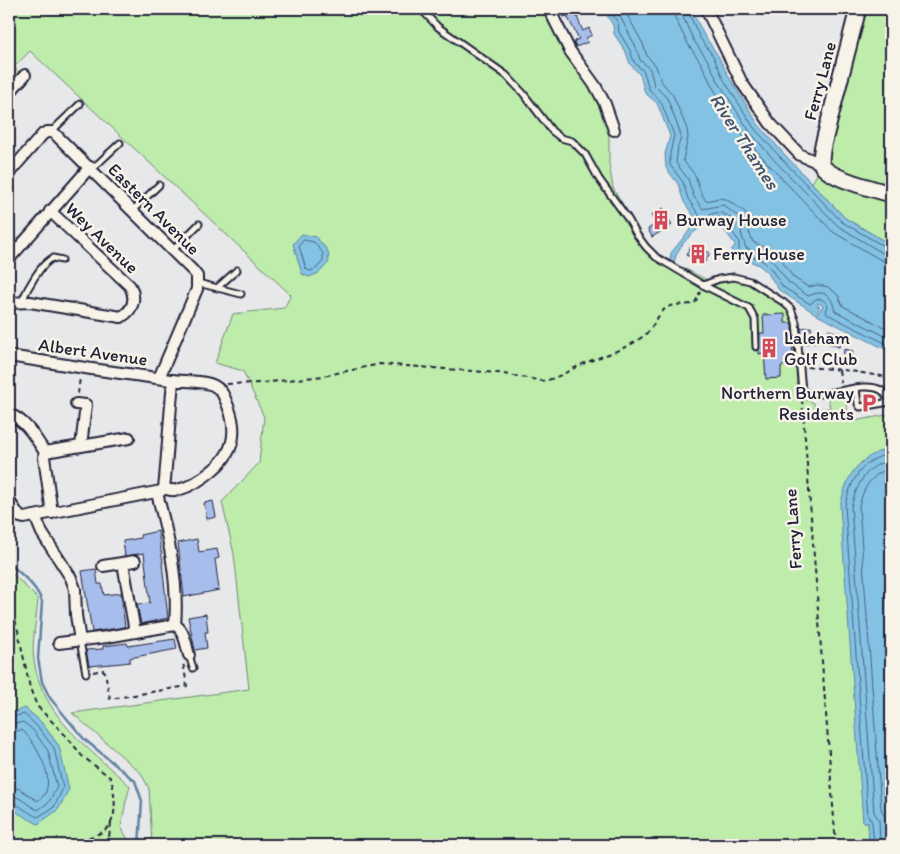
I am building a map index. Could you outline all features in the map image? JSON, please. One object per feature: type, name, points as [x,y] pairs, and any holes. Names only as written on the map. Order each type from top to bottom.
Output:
[{"type":"street","points":[[549,9],[570,51],[596,87],[605,104],[614,130]]},
{"type":"street","points":[[706,9],[742,84],[770,123],[800,155],[822,164],[825,169],[843,180],[891,194]]},
{"type":"street","name":"Ferry Lane","points":[[822,164],[822,145],[858,9]]},
{"type":"street","points":[[9,93],[25,75]]},
{"type":"street","points":[[9,172],[44,134],[53,132]]},
{"type":"street","name":"Eastern Avenue","points":[[53,132],[197,276],[197,289],[159,378]]},
{"type":"street","points":[[9,259],[50,211],[91,168]]},
{"type":"street","name":"Wey Avenue","points":[[22,301],[121,317],[124,316],[132,305],[134,298],[130,286],[50,211]]},
{"type":"street","points":[[9,303],[22,301]]},
{"type":"street","name":"Albert Avenue","points":[[9,356],[214,385]]},
{"type":"street","points":[[173,380],[160,491],[176,590],[175,625]]},
{"type":"street","points":[[9,501],[20,516],[24,518],[160,491],[175,490],[192,484],[212,471],[227,454],[231,445],[233,426],[226,400],[214,385]]},
{"type":"street","points":[[76,404],[86,405],[81,446]]},
{"type":"street","points":[[10,414],[19,418],[27,426],[45,452],[44,457],[52,513]]},
{"type":"street","points":[[45,452],[129,438]]},
{"type":"street","points":[[35,516],[42,533],[71,578],[75,589],[80,641]]},
{"type":"street","points":[[103,566],[135,562]]},
{"type":"street","points":[[123,563],[135,632]]},
{"type":"street","points":[[58,643],[175,625],[182,631],[189,655]]},
{"type":"lane","points":[[421,9],[438,27],[506,75],[523,93],[552,131],[561,138],[572,141],[585,154],[599,179],[646,248],[656,258],[703,285],[749,308],[755,319],[756,347]]},
{"type":"lane","points":[[53,132],[80,104]]},
{"type":"lane","points":[[91,168],[120,143]]},
{"type":"lane","points":[[133,210],[159,185]]},
{"type":"lane","points":[[173,250],[199,224]]},
{"type":"lane","points":[[22,301],[30,284],[46,263],[53,258],[62,260]]},
{"type":"lane","points":[[218,287],[236,270]]},
{"type":"lane","points":[[703,285],[719,278],[734,277],[750,282],[791,309],[794,316],[802,391],[813,396],[842,390],[856,389],[875,388],[885,393],[890,402],[860,407],[856,389]]},
{"type":"lane","points":[[198,283],[242,294]]},
{"type":"lane","points":[[80,641],[86,673]]},
{"type":"lane","points":[[189,655],[192,668]]},
{"type":"path","points":[[214,385],[262,383],[322,376],[380,364],[498,373],[543,381],[549,380],[586,363],[624,349],[647,333],[666,308],[674,305],[686,306],[694,303],[703,285]]},
{"type":"path","points":[[800,366],[839,370],[891,379]]},
{"type":"path","points":[[76,404],[82,367]]},
{"type":"path","points":[[839,370],[842,390]]},
{"type":"path","name":"Ferry Lane","points":[[802,391],[836,845]]},
{"type":"path","points":[[9,603],[17,626],[30,688],[37,706],[68,738],[82,756],[111,778],[115,799],[109,837],[115,845]]},
{"type":"path","points":[[86,673],[103,670],[105,672],[110,699],[187,686],[182,656],[189,655]]},
{"type":"path","points":[[70,845],[102,833],[112,823]]},
{"type":"path","points":[[9,840],[26,845]]},
{"type":"green space","points":[[9,9],[544,9],[565,53],[602,105],[609,138],[609,164],[613,188],[647,244],[655,252],[670,261],[707,280],[734,277],[750,281],[791,309],[798,397],[814,403],[815,409],[830,408],[828,396],[845,393],[849,422],[891,414],[891,449],[886,449],[864,822],[868,822],[869,845],[152,845],[149,789],[141,773],[72,713],[249,689],[234,554],[222,502],[259,463],[264,417],[243,371],[215,363],[233,314],[284,308],[291,295],[30,51],[14,67],[22,75],[9,89]]},
{"type":"green space","points":[[863,9],[891,9],[891,245],[845,218],[812,183],[829,153]]},
{"type":"green space","points":[[9,570],[38,599],[33,654],[39,680],[47,698],[57,715],[70,731],[130,786],[121,827],[131,845],[9,845],[9,804],[18,813],[59,746],[41,722],[25,708],[9,714]]},
{"type":"water","name":"River Thames","points":[[603,9],[691,9],[704,35],[758,124],[845,218],[891,245],[891,352],[817,315],[823,306],[819,303],[817,305],[820,307],[816,314],[779,290],[767,272],[759,265],[737,256],[731,250],[735,246],[734,243],[722,227],[725,225],[730,228],[732,226],[720,216],[717,218],[722,222],[720,226],[713,220],[710,220],[683,244],[674,263],[670,261],[671,253],[697,221],[684,202],[678,184],[666,168],[665,154],[670,136],[657,103],[645,93],[640,75],[630,64],[626,52],[614,34],[613,25]]},
{"type":"water","points":[[302,234],[316,237],[328,251],[329,262],[319,273],[309,277],[302,274],[293,244]]},
{"type":"water","points":[[886,449],[891,449],[891,845],[869,845],[868,822],[863,822],[840,506],[849,478],[854,470],[867,458]]},
{"type":"water","points":[[25,708],[41,722],[59,746],[69,789],[58,810],[38,824],[18,813],[9,804],[9,714]]},
{"type":"building","points":[[560,9],[581,9],[579,10],[581,15],[577,17],[583,31],[589,28],[592,35],[586,38],[588,42],[576,47],[574,41],[579,39],[567,16],[564,17]]},
{"type":"building","name":"Burway House","points":[[663,208],[672,225],[652,237],[648,229],[656,224],[651,215]]},
{"type":"building","name":"Ferry House","points":[[692,244],[695,246],[703,245],[706,251],[710,253],[704,263],[686,255]]},
{"type":"building","name":"Laleham Golf Club","points":[[785,314],[785,323],[792,323],[793,365],[781,366],[781,378],[766,379],[764,353],[759,354],[760,333],[764,333],[763,315]]},
{"type":"building","points":[[811,327],[812,335],[828,333],[828,330],[843,334],[839,347],[825,342],[802,344],[801,328]]},
{"type":"building","points":[[844,349],[853,351],[852,361],[843,360]]},
{"type":"building","points":[[213,501],[216,517],[207,519],[204,503]]},
{"type":"building","points":[[158,531],[168,618],[141,624],[137,604],[150,603],[144,553],[125,556],[123,541],[141,538],[140,535]]},
{"type":"building","points":[[197,539],[199,552],[217,549],[219,558],[215,559],[219,590],[184,597],[178,543]]},
{"type":"building","points":[[96,569],[98,584],[102,584],[104,595],[121,593],[125,627],[92,632],[82,571]]},
{"type":"building","points":[[206,614],[208,632],[205,632],[207,648],[195,650],[188,617]]},
{"type":"building","points":[[175,639],[177,649],[130,658],[130,662],[89,666],[86,650],[103,649],[103,646],[127,643],[128,646]]},
{"type":"waterway","points":[[9,563],[33,586],[42,602],[38,658],[42,682],[50,698],[84,739],[135,781],[142,801],[139,845]]},
{"type":"place","name":"Burway House","points":[[661,220]]},
{"type":"place","name":"Ferry House","points":[[698,254]]},
{"type":"place","name":"Laleham Golf Club","points":[[769,348]]},
{"type":"place","name":"Northern Burway Residents","points":[[869,403]]}]
